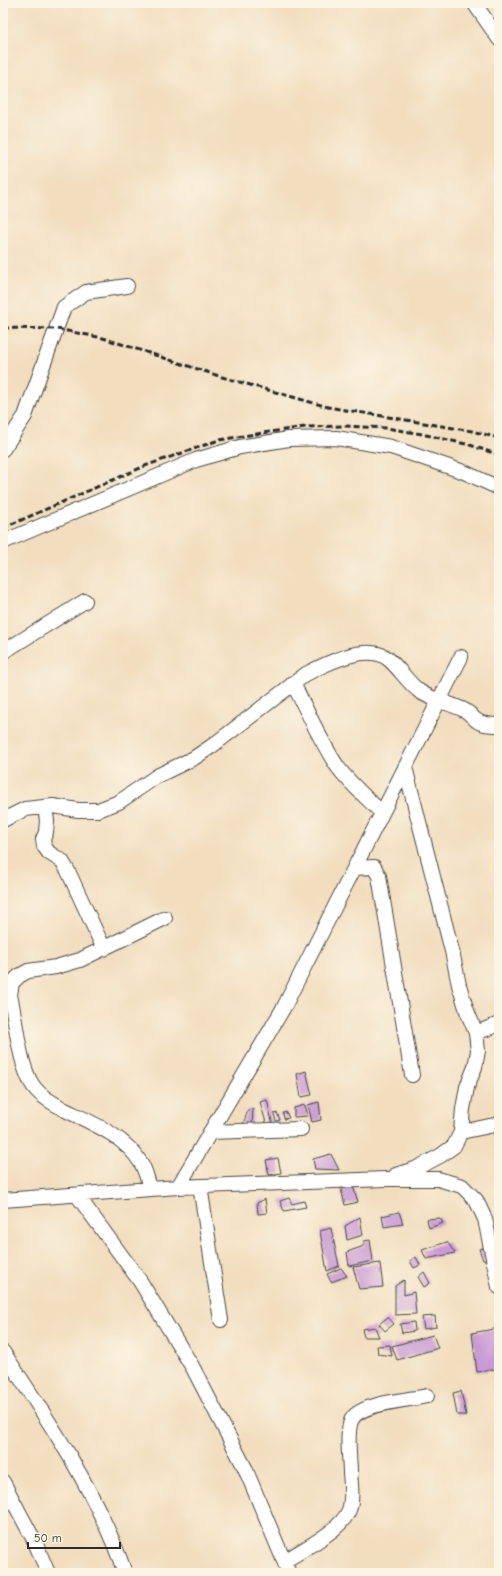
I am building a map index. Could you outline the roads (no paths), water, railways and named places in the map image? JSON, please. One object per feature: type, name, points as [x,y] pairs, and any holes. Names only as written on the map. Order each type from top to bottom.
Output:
[{"type":"street","points":[[474,3],[499,39]]},
{"type":"street","points":[[3,449],[25,416],[64,307],[86,292],[127,286]]},
{"type":"street","points":[[3,542],[196,460],[240,447],[289,440],[336,438],[392,447],[464,472],[499,488]]},
{"type":"street","points":[[3,652],[85,601]]},
{"type":"street","points":[[3,820],[25,809],[44,807],[98,810],[119,802],[157,776],[194,758],[212,746],[293,683],[320,666],[344,657],[360,654],[374,654],[385,657],[398,668],[419,691],[467,711],[477,721],[485,724],[499,725]]},
{"type":"street","points":[[178,1187],[284,1007],[461,657]]},
{"type":"street","points":[[293,683],[327,749],[338,766],[350,782],[382,813]]},
{"type":"street","points":[[386,1179],[414,1169],[440,1156],[454,1146],[461,1132],[464,1102],[478,1051],[476,1033],[459,985],[405,767]]},
{"type":"street","points":[[44,807],[47,821],[46,832],[43,840],[44,846],[49,853],[62,861],[68,871],[104,949]]},
{"type":"street","points":[[355,868],[374,867],[379,876],[412,1075]]},
{"type":"street","points":[[150,1189],[142,1164],[128,1146],[106,1130],[55,1105],[42,1096],[32,1084],[25,1070],[7,990],[19,976],[28,971],[56,967],[80,960],[165,918]]},
{"type":"street","points":[[476,1033],[499,1024]]},
{"type":"street","points":[[461,1132],[499,1124]]},
{"type":"street","points":[[210,1132],[301,1129]]},
{"type":"street","points":[[3,1200],[178,1187],[386,1179],[438,1179],[462,1186],[476,1200],[485,1219],[499,1287]]},
{"type":"street","points":[[200,1186],[221,1320]]},
{"type":"street","points":[[77,1194],[140,1281],[194,1368],[245,1468],[287,1567],[342,1522],[349,1510],[351,1493],[349,1434],[351,1420],[360,1411],[373,1406],[427,1396]]},
{"type":"street","points":[[3,1352],[44,1413],[83,1478],[115,1544],[125,1573]]},
{"type":"street","points":[[3,1482],[35,1542],[48,1573]]},
{"type":"railway","points":[[3,328],[57,329],[103,338],[222,377],[328,407],[472,431],[499,438]]},
{"type":"railway","points":[[3,528],[145,466],[219,440],[262,433],[305,427],[343,426],[387,428],[470,445],[499,455]]}]
